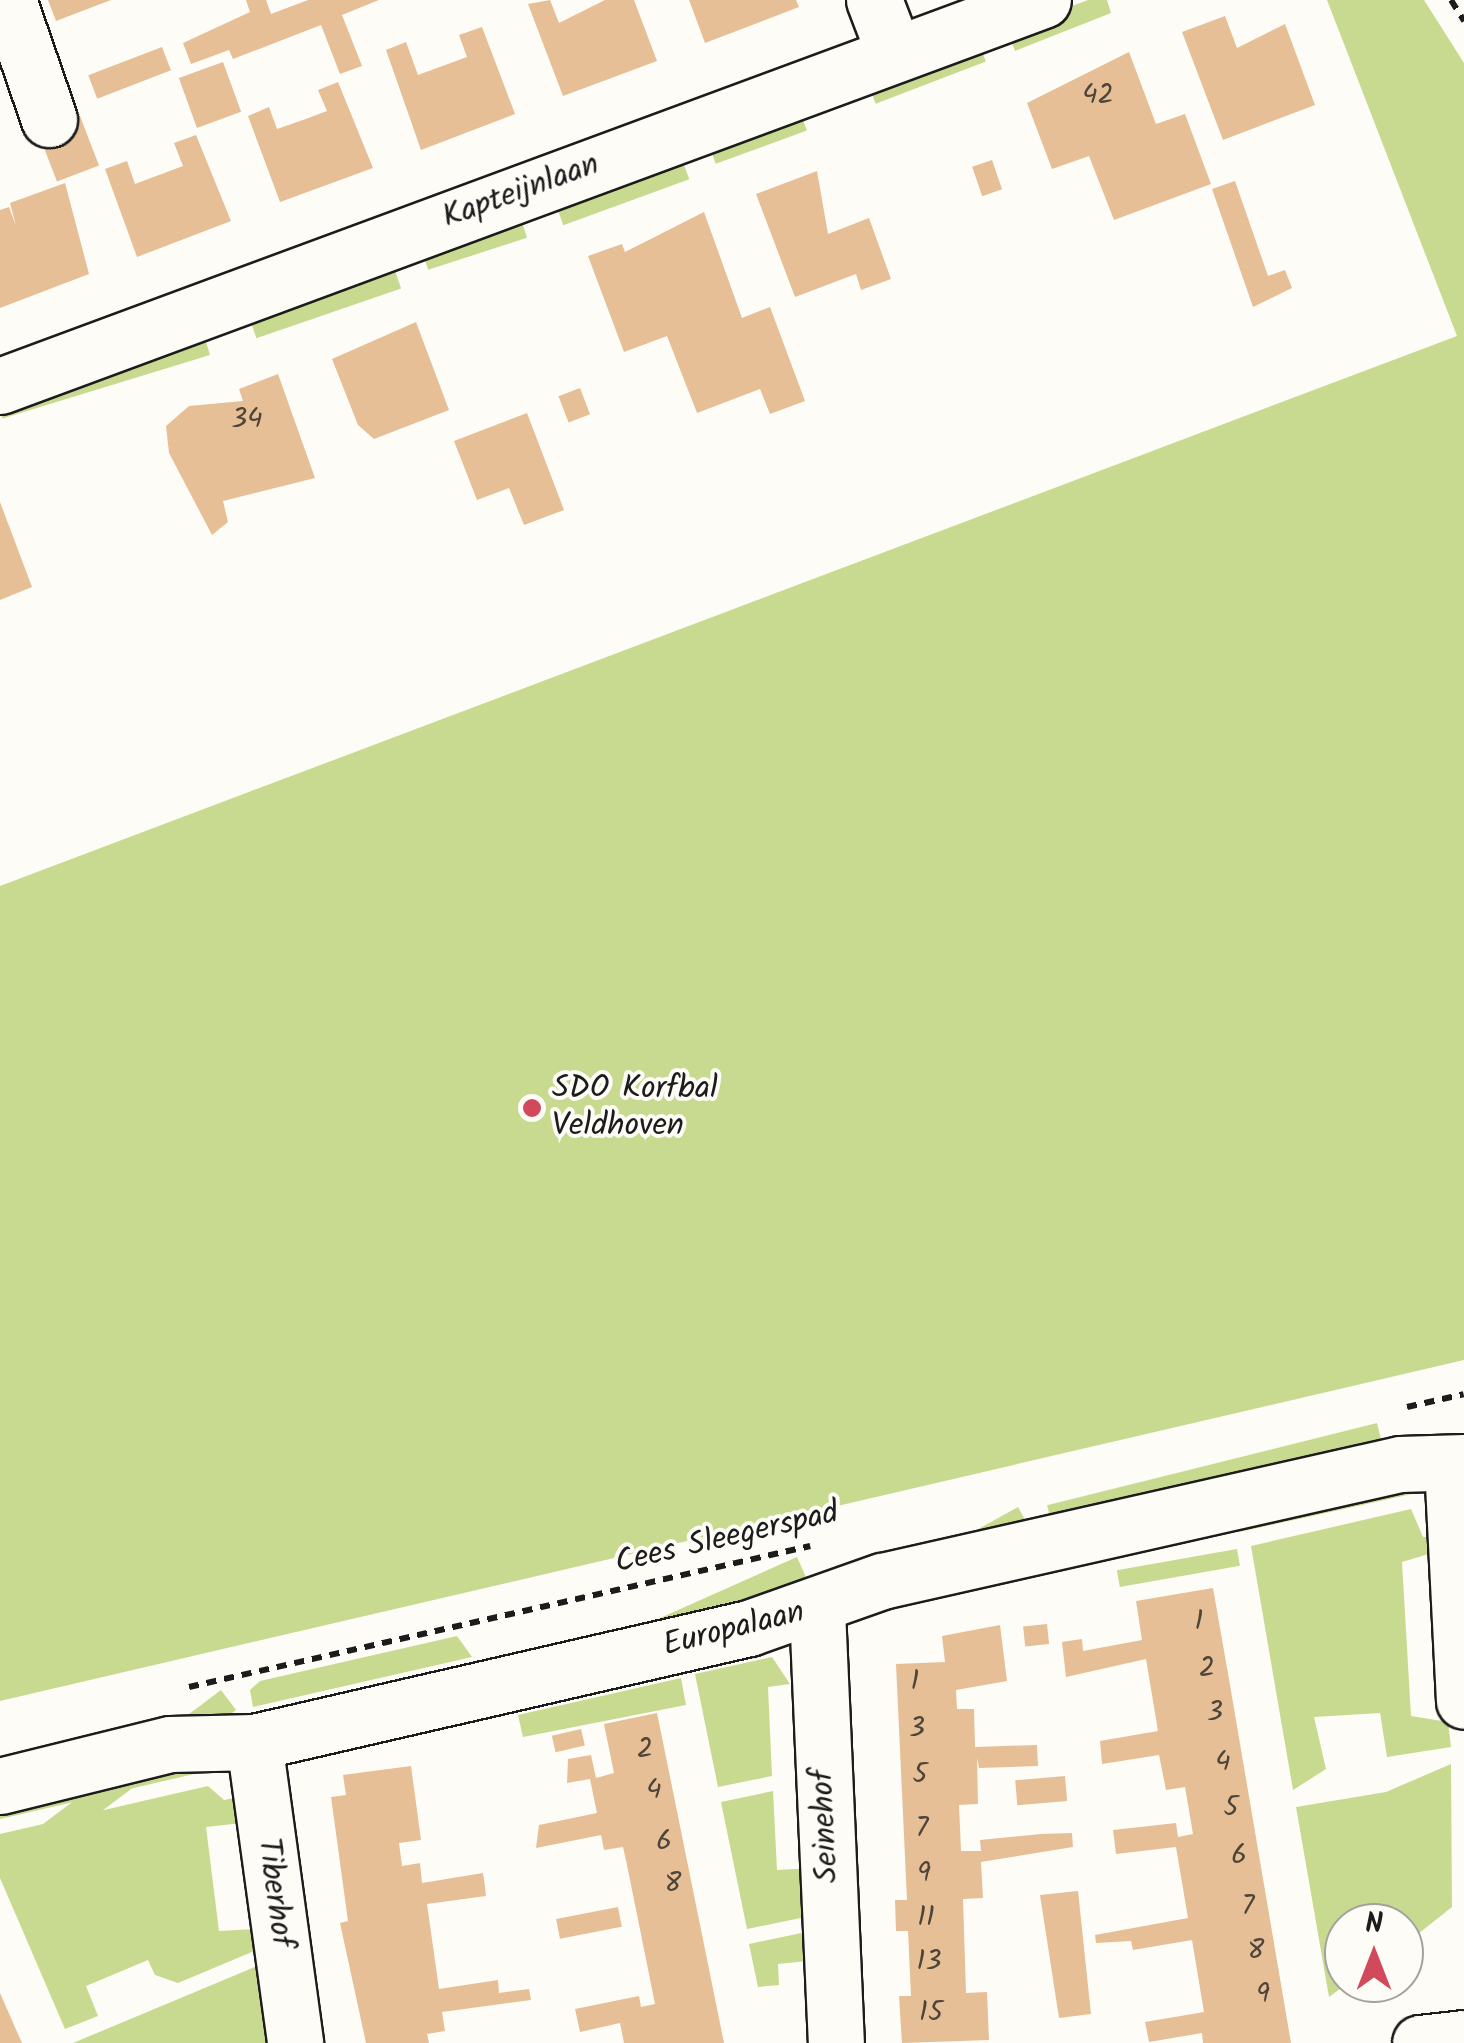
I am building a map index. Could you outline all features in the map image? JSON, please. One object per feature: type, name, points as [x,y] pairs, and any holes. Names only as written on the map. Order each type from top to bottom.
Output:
[{"type":"street","points":[[8,0],[49,119]]},
{"type":"street","points":[[874,0],[894,52]]},
{"type":"street","name":"Kapteijnlaan","points":[[0,386],[1042,0]]},
{"type":"street","points":[[1458,1463],[1464,1701]]},
{"type":"street","name":"Europalaan","points":[[0,1786],[170,1744],[254,1742],[817,1610],[882,1581],[1400,1464],[1458,1463]]},
{"type":"street","name":"Seinehof","points":[[817,1610],[836,2043]]},
{"type":"street","name":"Tiberhof","points":[[254,1742],[294,2043]]},
{"type":"street","points":[[1420,2043],[1464,2038]]},
{"type":"path","points":[[1451,0],[1464,22]]},
{"type":"path","points":[[1386,1412],[1464,1394]]},
{"type":"path","name":"Cees Sleegerspad","points":[[182,1688],[824,1543]]},
{"type":"green space","points":[[1088,0],[1107,0],[1111,13],[1015,51],[1007,30]]},
{"type":"green space","points":[[1327,0],[1424,0],[1464,63],[1464,1360],[0,1701],[0,886],[1457,336]]},
{"type":"green space","points":[[978,41],[986,62],[876,104],[868,83]]},
{"type":"green space","points":[[799,109],[807,131],[716,164],[708,142]]},
{"type":"green space","points":[[680,154],[689,179],[563,225],[554,200]]},
{"type":"green space","points":[[519,213],[527,238],[428,270],[420,245]]},
{"type":"green space","points":[[392,262],[401,288],[256,338],[247,312]]},
{"type":"green space","points":[[203,332],[210,355],[2,418],[0,394]]},
{"type":"green space","points":[[1377,1423],[1382,1443],[1052,1526],[1047,1505]]},
{"type":"green space","points":[[1412,1486],[1421,1492],[1239,1532],[1247,1518]]},
{"type":"green space","points":[[1018,1507],[1029,1527],[856,1623],[845,1603]]},
{"type":"green space","points":[[1411,1509],[1423,1537],[1437,1537],[1432,1553],[1402,1562],[1411,1716],[1448,1722],[1451,1747],[1387,1757],[1380,1713],[1314,1717],[1326,1769],[1293,1790],[1251,1546]]},
{"type":"green space","points":[[1237,1549],[1240,1566],[1120,1587],[1117,1570]]},
{"type":"green space","points":[[797,1557],[807,1579],[518,1707],[508,1686]]},
{"type":"green space","points":[[457,1636],[472,1657],[253,1707],[250,1690],[260,1681]]},
{"type":"green space","points":[[772,1657],[790,1684],[768,1687],[772,1776],[718,1787],[695,1674]]},
{"type":"green space","points":[[681,1678],[686,1705],[523,1737],[518,1715]]},
{"type":"green space","points":[[221,1690],[236,1710],[55,1847],[40,1827]]},
{"type":"green space","points":[[187,1759],[220,1768],[0,1819],[0,1802]]},
{"type":"green space","points":[[1451,1764],[1452,1907],[1424,1929],[1424,1903],[1324,1903],[1324,1968],[1296,1807],[1386,1792]]},
{"type":"green space","points":[[208,1786],[224,1800],[239,1797],[242,1823],[206,1827],[219,1931],[257,1929],[259,1949],[178,1983],[155,1975],[148,1960],[86,1986],[98,2016],[65,2029],[0,1878],[0,1834]]},
{"type":"green space","points":[[773,1791],[777,1870],[813,1868],[815,1915],[747,1929],[721,1802]]},
{"type":"green space","points":[[816,1930],[817,1960],[778,1964],[779,1985],[758,1987],[749,1944]]},
{"type":"green space","points":[[262,1964],[273,2043],[73,2043]]},
{"type":"building","points":[[48,0],[111,0],[56,21]]},
{"type":"building","points":[[246,0],[266,0],[271,14],[308,0],[379,0],[342,15],[362,66],[340,74],[321,25],[233,59],[229,50],[191,64],[183,43],[250,12]]},
{"type":"building","points":[[550,0],[559,23],[605,0],[634,0],[657,61],[563,96],[528,4]]},
{"type":"building","points":[[689,0],[796,0],[799,7],[705,43]]},
{"type":"building","points":[[1225,16],[1237,48],[1285,24],[1315,105],[1223,140],[1182,32]]},
{"type":"building","points":[[482,27],[515,114],[421,150],[386,50],[406,42],[418,75],[467,57],[459,35]]},
{"type":"building","points":[[162,47],[171,70],[97,99],[88,75]]},
{"type":"building","points":[[1129,52],[1156,124],[1185,114],[1211,184],[1114,220],[1089,156],[1052,169],[1027,103]]},
{"type":"building","points":[[223,62],[241,112],[197,128],[179,78]]},
{"type":"building","points":[[338,82],[373,168],[280,202],[248,116],[269,107],[277,129],[327,111],[318,90]]},
{"type":"building","points":[[80,116],[99,165],[57,182],[38,132]]},
{"type":"building","points":[[196,135],[231,221],[137,257],[105,169],[127,161],[135,184],[183,166],[174,143]]},
{"type":"building","points":[[992,160],[1002,189],[982,196],[972,167]]},
{"type":"building","points":[[817,171],[828,234],[869,218],[891,279],[861,290],[856,274],[795,297],[756,194]]},
{"type":"building","points":[[1235,181],[1268,276],[1285,270],[1292,288],[1253,307],[1212,189]]},
{"type":"building","points":[[65,183],[89,274],[0,308],[0,210],[9,207],[16,226],[10,203]]},
{"type":"building","points":[[704,212],[742,318],[770,307],[805,401],[770,414],[760,389],[697,413],[667,336],[624,352],[588,256],[622,244],[625,252]]},
{"type":"building","points":[[416,322],[449,410],[374,439],[358,425],[332,359]]},
{"type":"building","points":[[278,374],[315,478],[223,501],[228,522],[212,535],[169,453],[166,426],[189,406],[243,401],[239,389]]},
{"type":"building","points":[[580,388],[590,414],[569,422],[559,396]]},
{"type":"building","points":[[527,413],[564,510],[524,525],[509,488],[477,500],[454,441]]},
{"type":"building","points":[[0,502],[32,587],[0,600]]},
{"type":"building","points":[[1213,1588],[1291,2043],[1203,2043],[1202,2033],[1149,2042],[1145,2022],[1204,2012],[1192,1940],[1133,1950],[1131,1941],[1096,1943],[1095,1935],[1188,1918],[1176,1847],[1116,1854],[1113,1830],[1176,1823],[1178,1837],[1193,1834],[1185,1787],[1166,1790],[1159,1755],[1102,1764],[1100,1741],[1158,1731],[1146,1659],[1066,1677],[1062,1642],[1082,1639],[1083,1651],[1142,1640],[1136,1601]]},
{"type":"building","points":[[1047,1624],[1049,1644],[1025,1646],[1023,1627]]},
{"type":"building","points":[[1000,1625],[1007,1681],[956,1690],[957,1709],[974,1709],[975,1747],[1037,1745],[1038,1766],[979,1768],[977,1758],[978,1804],[959,1805],[961,1851],[981,1851],[980,1840],[1041,1834],[1072,1833],[1073,1847],[981,1862],[983,1898],[963,1899],[966,1993],[987,1992],[989,2040],[902,2043],[899,1996],[911,1996],[908,1931],[896,1931],[895,1900],[907,1900],[896,1664],[945,1662],[942,1636]]},
{"type":"building","points":[[657,1713],[724,2043],[624,2043],[620,2023],[580,2032],[575,2009],[639,1996],[641,2007],[655,2004],[623,1847],[604,1850],[601,1835],[536,1848],[539,1825],[597,1813],[590,1779],[567,1783],[568,1759],[591,1755],[596,1778],[614,1773],[604,1724]]},
{"type":"building","points":[[581,1729],[585,1746],[556,1752],[552,1736]]},
{"type":"building","points":[[411,1766],[421,1840],[399,1843],[402,1866],[420,1863],[422,1883],[483,1873],[485,1887],[486,1896],[427,1904],[439,1989],[498,1980],[499,1993],[529,1989],[531,2000],[442,2012],[445,2031],[427,2034],[429,2043],[366,2043],[340,1923],[348,1921],[331,1797],[346,1795],[343,1775]]},
{"type":"building","points":[[1065,1776],[1067,1801],[1017,1805],[1015,1780]]},
{"type":"building","points":[[1078,1891],[1091,2014],[1059,2018],[1040,1895]]},
{"type":"building","points":[[618,1907],[622,1927],[560,1939],[556,1919]]},
{"type":"building","points":[[0,1993],[18,2034],[22,2043],[0,2043]]},
{"type":"place","name":"SDO Korfbal Veldhoven","points":[[532,1108]]}]
